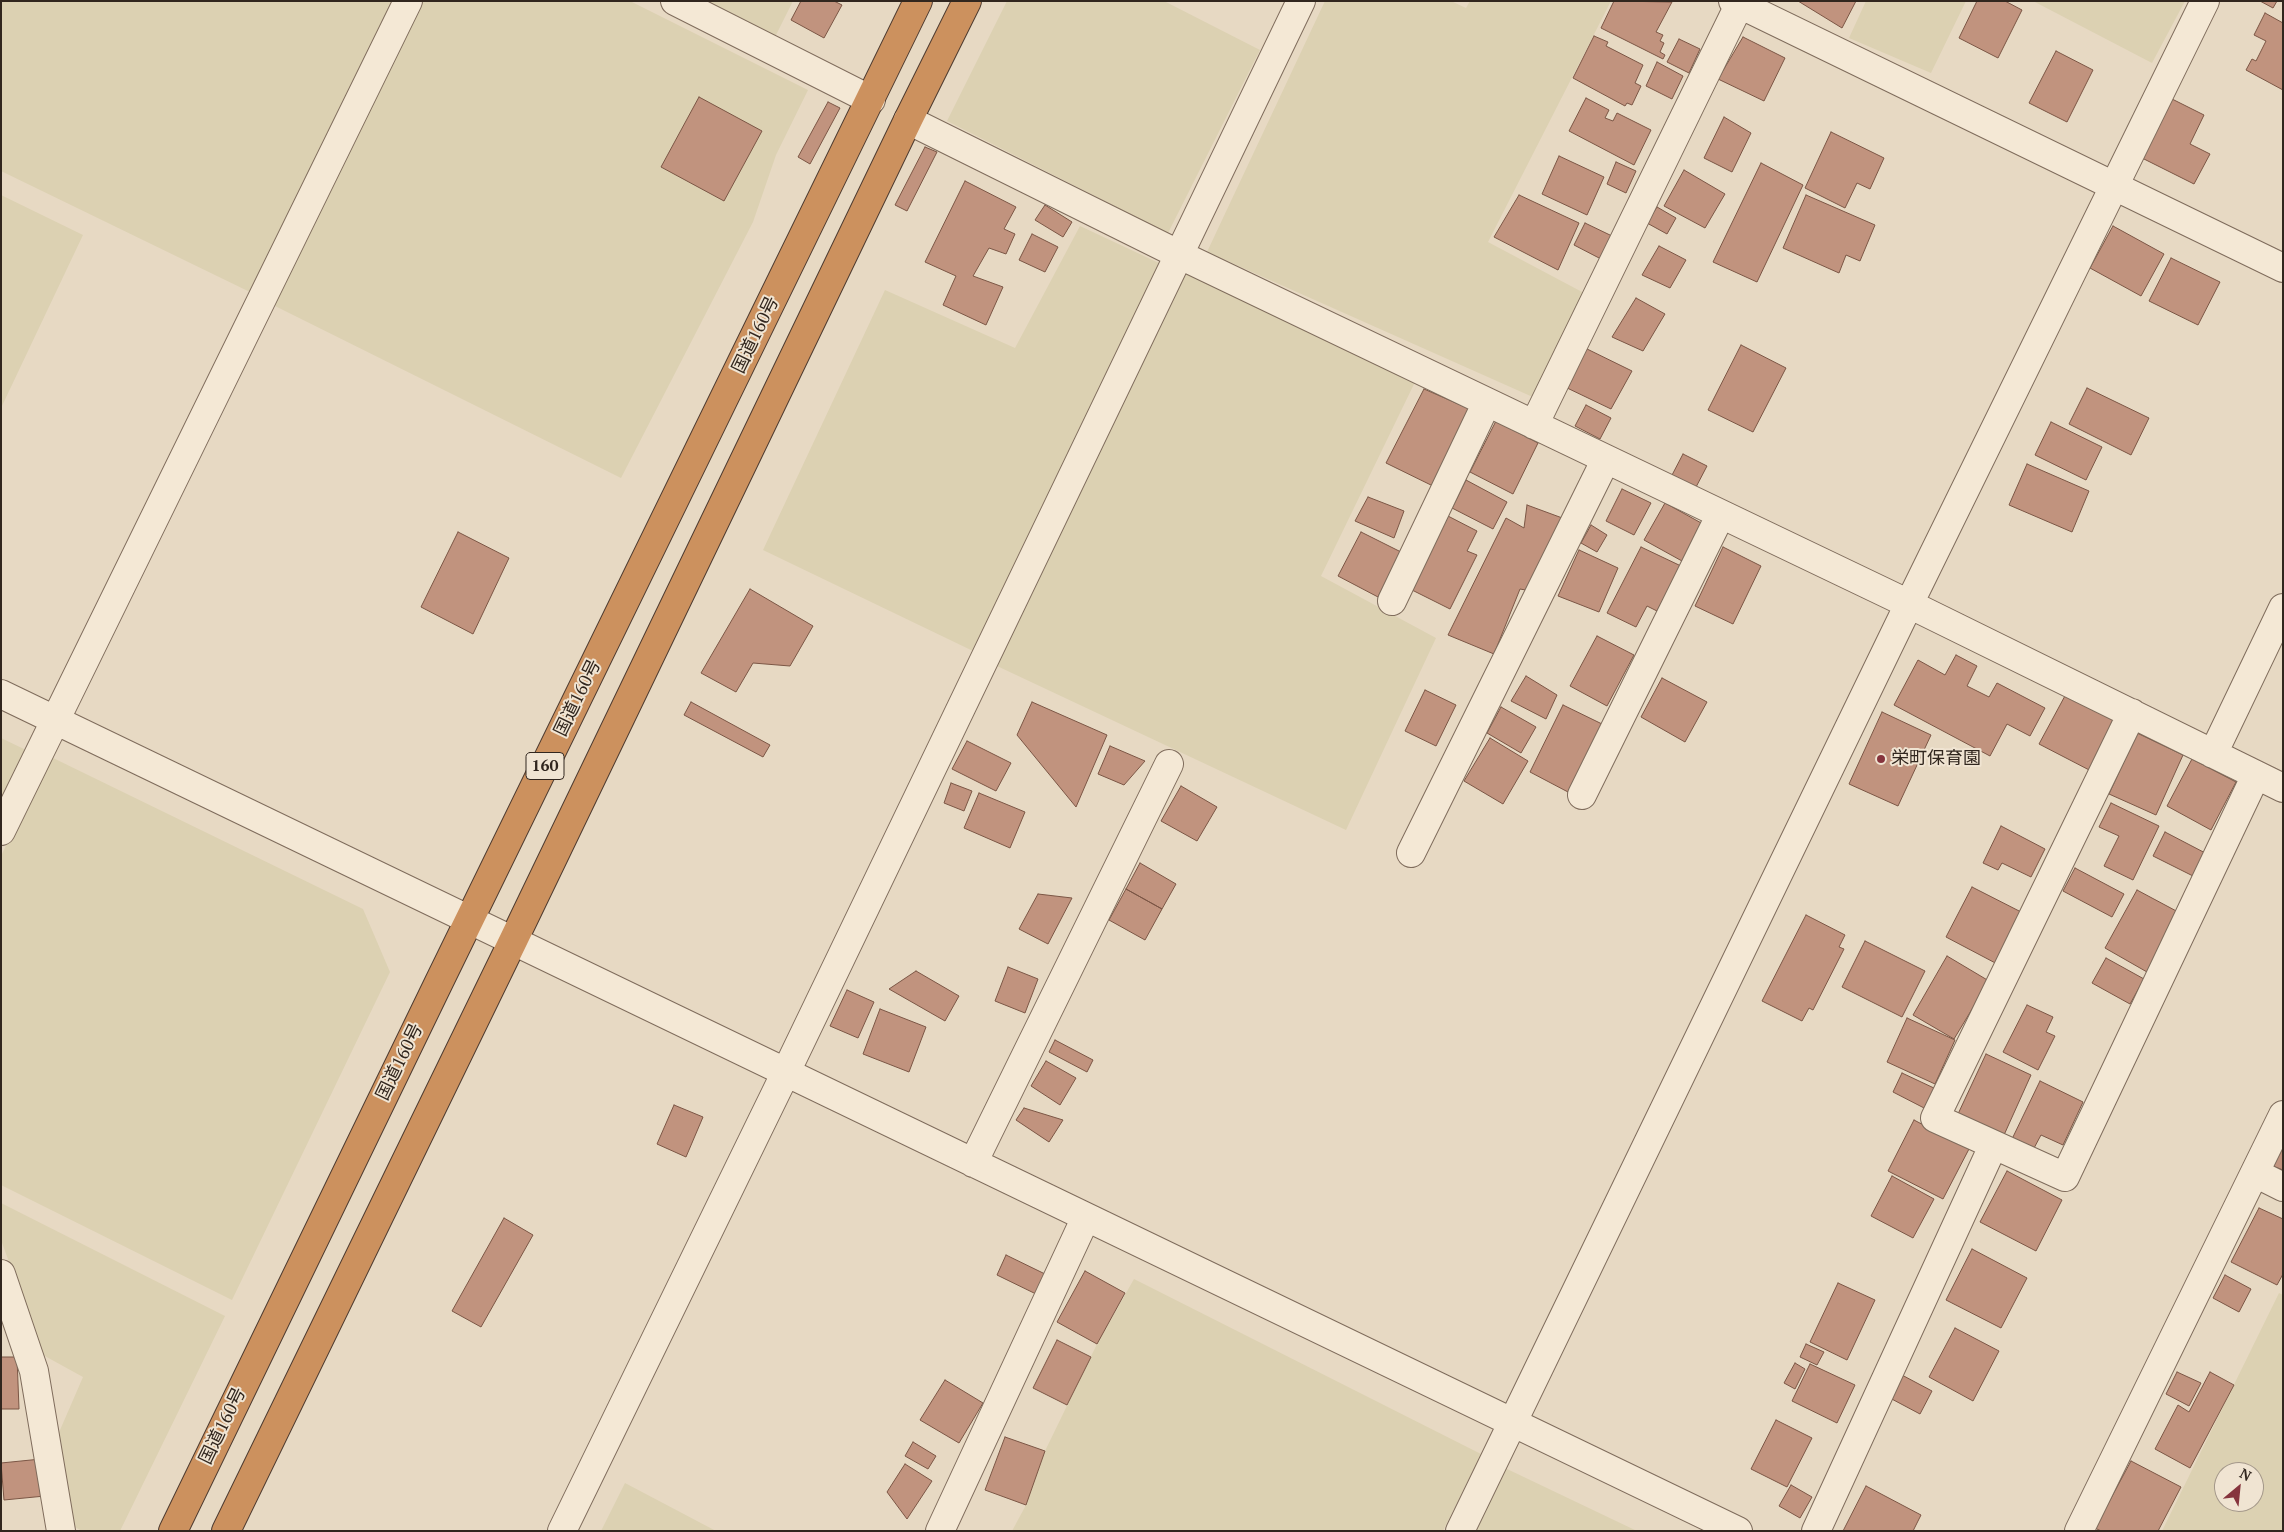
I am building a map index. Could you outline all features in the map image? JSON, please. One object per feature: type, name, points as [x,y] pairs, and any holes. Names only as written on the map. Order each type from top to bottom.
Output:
[{"type":"highway","name":"国道160号","points":[[173,1531],[918,1]]},
{"type":"highway","name":"160","points":[[226,1531],[513,941],[908,120],[968,1]]},
{"type":"street","points":[[1,831],[408,1]]},
{"type":"street","points":[[675,1],[871,100]]},
{"type":"street","points":[[562,1531],[786,1072],[1301,1]]},
{"type":"street","points":[[1460,1531],[1909,604],[2206,1]]},
{"type":"street","points":[[1534,425],[1738,2],[2283,268]]},
{"type":"street","points":[[908,120],[1180,255],[1909,604],[2283,788]]},
{"type":"street","points":[[1392,601],[1487,402]]},
{"type":"street","points":[[1411,853],[1606,459]]},
{"type":"street","points":[[1582,794],[1721,514]]},
{"type":"street","points":[[2213,754],[2283,608]]},
{"type":"street","points":[[1,694],[1738,1531]]},
{"type":"street","points":[[2132,713],[1934,1118],[2065,1177],[2256,775]]},
{"type":"street","points":[[973,1163],[1169,764]]},
{"type":"street","points":[[2079,1531],[2283,1115]]},
{"type":"street","points":[[1816,1531],[1993,1146]]},
{"type":"street","points":[[2255,1173],[2283,1187]]},
{"type":"street","points":[[940,1531],[1086,1217]]},
{"type":"street","points":[[1,1274],[34,1371],[61,1531]]},
{"type":"shaded area","points":[[1,1],[394,1],[254,294],[1,171]]},
{"type":"shaded area","points":[[421,1],[630,1],[808,90],[776,155],[753,222],[621,478],[273,305]]},
{"type":"shaded area","points":[[694,1],[793,1],[773,41]]},
{"type":"shaded area","points":[[1007,1],[1164,1],[1260,50],[1168,233],[947,121]]},
{"type":"shaded area","points":[[1325,1],[1451,1],[1466,8],[1470,1],[1611,1],[1488,242],[1584,293],[1535,398],[1207,252]]},
{"type":"shaded area","points":[[1866,1],[1966,1],[1931,73],[1849,38]]},
{"type":"shaded area","points":[[2033,1],[2185,1],[2152,63]]},
{"type":"shaded area","points":[[1,195],[83,235],[1,408]]},
{"type":"shaded area","points":[[1080,226],[1161,264],[973,651],[763,550],[885,290],[1015,348]]},
{"type":"shaded area","points":[[1186,269],[1415,382],[1321,576],[1436,638],[1346,830],[997,666]]},
{"type":"shaded area","points":[[1,738],[26,750],[1,800]]},
{"type":"shaded area","points":[[49,756],[363,909],[390,972],[232,1300],[1,1185],[1,856]]},
{"type":"shaded area","points":[[1,1203],[225,1316],[120,1531],[82,1531],[73,1526],[57,1437],[83,1377],[43,1355],[1,1240]]},
{"type":"shaded area","points":[[1134,1279],[1481,1454],[1443,1531],[1012,1531],[1026,1505],[1045,1451],[1097,1344]]},
{"type":"shaded area","points":[[2279,1293],[2283,1295],[2283,1531],[2162,1531]]},
{"type":"shaded area","points":[[1505,1468],[1637,1531],[1474,1531]]},
{"type":"shaded area","points":[[625,1483],[716,1531],[601,1531]]},
{"type":"building","points":[[801,1],[834,1],[842,5],[824,38],[791,20]]},
{"type":"building","points":[[1614,1],[1672,2],[1656,32],[1663,35],[1660,41],[1664,43],[1660,52],[1665,55],[1663,59],[1601,28]]},
{"type":"building","points":[[1798,1],[1856,1],[1842,28]]},
{"type":"building","points":[[1977,1],[2005,1],[2022,10],[1998,58],[1959,38]]},
{"type":"building","points":[[2260,1],[2277,1],[2273,8]]},
{"type":"building","points":[[2265,13],[2283,23],[2283,90],[2246,70],[2252,59],[2256,61],[2266,41],[2254,35]]},
{"type":"building","points":[[1594,36],[1608,42],[1606,46],[1643,65],[1635,83],[1641,86],[1632,105],[1627,103],[1625,106],[1573,78]]},
{"type":"building","points":[[1743,37],[1785,58],[1764,101],[1718,79]]},
{"type":"building","points":[[1679,39],[1700,49],[1689,73],[1667,62]]},
{"type":"building","points":[[2056,51],[2093,70],[2067,122],[2029,103]]},
{"type":"building","points":[[1657,62],[1683,76],[1672,99],[1646,86]]},
{"type":"building","points":[[699,97],[762,131],[724,201],[661,167]]},
{"type":"building","points":[[1586,98],[1609,110],[1605,118],[1613,121],[1617,113],[1651,130],[1634,165],[1569,131]]},
{"type":"building","points":[[2172,99],[2204,115],[2190,144],[2210,154],[2194,184],[2142,158]]},
{"type":"building","points":[[828,102],[840,108],[810,164],[798,157]]},
{"type":"building","points":[[1724,117],[1751,133],[1732,172],[1704,158]]},
{"type":"building","points":[[1831,132],[1884,158],[1870,189],[1857,183],[1845,208],[1805,188]]},
{"type":"building","points":[[925,147],[937,152],[907,211],[895,205]]},
{"type":"building","points":[[1559,156],[1604,177],[1587,215],[1542,194]]},
{"type":"building","points":[[1616,162],[1636,171],[1626,193],[1607,184]]},
{"type":"building","points":[[1761,163],[1803,185],[1757,282],[1713,262]]},
{"type":"building","points":[[1684,170],[1725,194],[1705,228],[1664,206]]},
{"type":"building","points":[[965,181],[1016,207],[1004,229],[1015,234],[1006,254],[989,248],[973,276],[1003,287],[986,325],[943,305],[956,276],[925,262]]},
{"type":"building","points":[[1519,195],[1579,223],[1558,270],[1494,237]]},
{"type":"building","points":[[1806,195],[1875,225],[1860,261],[1846,255],[1839,273],[1783,248]]},
{"type":"building","points":[[1045,205],[1072,222],[1063,237],[1035,220]]},
{"type":"building","points":[[1657,207],[1676,218],[1667,234],[1647,223]]},
{"type":"building","points":[[1585,223],[1612,236],[1601,259],[1574,245]]},
{"type":"building","points":[[2113,226],[2164,254],[2141,296],[2090,268]]},
{"type":"building","points":[[1032,234],[1058,247],[1045,272],[1019,260]]},
{"type":"building","points":[[1659,246],[1686,260],[1670,288],[1642,275]]},
{"type":"building","points":[[2171,258],[2220,282],[2198,325],[2149,301]]},
{"type":"building","points":[[1636,298],[1665,314],[1643,351],[1612,337]]},
{"type":"building","points":[[1741,345],[1786,368],[1753,432],[1708,410]]},
{"type":"building","points":[[1585,348],[1632,371],[1611,409],[1563,386]]},
{"type":"building","points":[[2087,388],[2149,418],[2131,455],[2069,424]]},
{"type":"building","points":[[1424,389],[1472,410],[1435,487],[1386,463]]},
{"type":"building","points":[[1586,405],[1611,418],[1600,439],[1575,426]]},
{"type":"building","points":[[1496,421],[1538,443],[1513,494],[1470,472]]},
{"type":"building","points":[[2051,422],[2102,447],[2086,480],[2035,455]]},
{"type":"building","points":[[1683,454],[1707,466],[1695,489],[1671,477]]},
{"type":"building","points":[[2027,464],[2089,491],[2072,532],[2009,505]]},
{"type":"building","points":[[1466,480],[1507,502],[1493,529],[1452,508]]},
{"type":"building","points":[[1622,489],[1651,503],[1634,535],[1606,521]]},
{"type":"building","points":[[1368,497],[1404,511],[1394,538],[1355,521]]},
{"type":"building","points":[[1665,503],[1703,524],[1682,561],[1644,540]]},
{"type":"building","points":[[1527,505],[1565,519],[1531,591],[1520,589],[1494,654],[1448,635],[1506,518],[1524,528]]},
{"type":"building","points":[[1446,515],[1477,531],[1467,551],[1477,555],[1450,609],[1410,589]]},
{"type":"building","points":[[1591,525],[1607,535],[1597,552],[1581,543]]},
{"type":"building","points":[[458,532],[509,558],[473,634],[421,607]]},
{"type":"building","points":[[1361,532],[1401,552],[1378,597],[1338,576]]},
{"type":"building","points":[[1641,547],[1681,566],[1657,611],[1647,606],[1636,627],[1607,613]]},
{"type":"building","points":[[1723,547],[1761,566],[1733,624],[1695,606]]},
{"type":"building","points":[[1579,550],[1618,568],[1599,612],[1558,596]]},
{"type":"building","points":[[750,589],[813,626],[790,666],[753,663],[736,692],[701,673]]},
{"type":"building","points":[[1597,636],[1634,655],[1607,706],[1570,686]]},
{"type":"building","points":[[1956,655],[1977,666],[1967,686],[1989,697],[1997,683],[2045,708],[2030,736],[2007,724],[1990,756],[1894,705],[1918,660],[1945,675]]},
{"type":"building","points":[[1526,676],[1557,695],[1546,719],[1511,701]]},
{"type":"building","points":[[1662,678],[1707,702],[1685,742],[1641,717]]},
{"type":"building","points":[[1425,690],[1456,705],[1436,746],[1405,731]]},
{"type":"building","points":[[2066,694],[2121,723],[2095,773],[2039,744]]},
{"type":"building","points":[[691,702],[770,745],[763,757],[684,715]]},
{"type":"building","points":[[1032,702],[1107,735],[1076,807],[1017,735]]},
{"type":"building","points":[[1563,705],[1602,724],[1568,792],[1530,772]]},
{"type":"building","points":[[1501,707],[1536,727],[1521,753],[1487,733]]},
{"type":"building","points":[[1882,712],[1931,735],[1898,806],[1849,784]]},
{"type":"building","points":[[2137,733],[2183,755],[2156,815],[2109,794]]},
{"type":"building","points":[[1490,738],[1528,761],[1503,804],[1464,781]]},
{"type":"building","points":[[967,741],[1011,763],[996,791],[952,769]]},
{"type":"building","points":[[1110,746],[1145,761],[1124,785],[1098,774]]},
{"type":"building","points":[[2192,759],[2236,782],[2211,830],[2167,806]]},
{"type":"building","points":[[951,783],[972,791],[964,811],[944,803]]},
{"type":"building","points":[[1181,786],[1217,807],[1197,841],[1161,821]]},
{"type":"building","points":[[979,793],[1025,812],[1010,848],[964,828]]},
{"type":"building","points":[[2111,803],[2159,826],[2133,880],[2104,866],[2119,836],[2099,827]]},
{"type":"building","points":[[2001,826],[2045,849],[2031,877],[2002,863],[1998,870],[1983,863]]},
{"type":"building","points":[[2165,832],[2211,856],[2199,879],[2153,856]]},
{"type":"building","points":[[1140,863],[1176,884],[1162,909],[1126,889]]},
{"type":"building","points":[[2075,868],[2124,894],[2112,917],[2063,891]]},
{"type":"building","points":[[1972,887],[2027,915],[2001,966],[1946,937]]},
{"type":"building","points":[[1126,889],[1162,909],[1145,940],[1109,920]]},
{"type":"building","points":[[2137,890],[2180,913],[2147,972],[2105,948]]},
{"type":"building","points":[[1038,894],[1072,898],[1048,944],[1019,929]]},
{"type":"building","points":[[1806,915],[1845,935],[1839,947],[1844,949],[1813,1010],[1809,1008],[1802,1021],[1762,1001]]},
{"type":"building","points":[[1865,941],[1925,971],[1902,1017],[1842,987]]},
{"type":"building","points":[[1947,956],[1989,981],[1954,1039],[1913,1015]]},
{"type":"building","points":[[2106,958],[2144,979],[2130,1004],[2092,983]]},
{"type":"building","points":[[1008,967],[1038,979],[1025,1013],[995,1001]]},
{"type":"building","points":[[916,971],[959,996],[945,1021],[889,989]]},
{"type":"building","points":[[847,990],[874,1002],[858,1038],[830,1026]]},
{"type":"building","points":[[2027,1005],[2053,1017],[2046,1032],[2055,1036],[2038,1070],[2003,1052]]},
{"type":"building","points":[[880,1009],[926,1027],[909,1072],[863,1054]]},
{"type":"building","points":[[1907,1018],[1955,1040],[1935,1084],[1887,1062]]},
{"type":"building","points":[[1055,1040],[1093,1060],[1087,1072],[1049,1052]]},
{"type":"building","points":[[1986,1054],[2031,1075],[2004,1135],[1958,1114]]},
{"type":"building","points":[[1046,1061],[1076,1078],[1060,1105],[1031,1086]]},
{"type":"building","points":[[1902,1073],[1936,1089],[1926,1109],[1893,1092]]},
{"type":"building","points":[[2040,1081],[2083,1102],[2063,1145],[2041,1135],[2033,1150],[2012,1139]]},
{"type":"building","points":[[674,1105],[703,1117],[686,1157],[657,1144]]},
{"type":"building","points":[[1024,1108],[1063,1120],[1049,1142],[1016,1120]]},
{"type":"building","points":[[1914,1120],[1969,1149],[1943,1199],[1888,1171]]},
{"type":"building","points":[[2283,1145],[2283,1170],[2273,1166]]},
{"type":"building","points":[[2007,1171],[2062,1200],[2036,1251],[1980,1222]]},
{"type":"building","points":[[1892,1176],[1934,1199],[1913,1238],[1871,1216]]},
{"type":"building","points":[[2259,1208],[2283,1219],[2283,1274],[2277,1285],[2231,1262]]},
{"type":"building","points":[[504,1218],[533,1235],[481,1327],[452,1311]]},
{"type":"building","points":[[1972,1249],[2027,1278],[2001,1328],[1946,1300]]},
{"type":"building","points":[[1006,1255],[1045,1274],[1036,1294],[997,1275]]},
{"type":"building","points":[[1085,1271],[1125,1293],[1097,1344],[1057,1322]]},
{"type":"building","points":[[2225,1275],[2251,1289],[2239,1312],[2213,1298]]},
{"type":"building","points":[[1838,1283],[1875,1300],[1847,1360],[1810,1342]]},
{"type":"building","points":[[1955,1328],[1999,1351],[1973,1401],[1929,1377]]},
{"type":"building","points":[[1057,1340],[1091,1357],[1067,1405],[1033,1388]]},
{"type":"building","points":[[1806,1344],[1824,1352],[1817,1365],[1800,1357]]},
{"type":"building","points":[[1,1357],[17,1357],[19,1409],[1,1409]]},
{"type":"building","points":[[1795,1363],[1805,1369],[1795,1389],[1784,1383]]},
{"type":"building","points":[[1810,1364],[1855,1385],[1837,1423],[1792,1401]]},
{"type":"building","points":[[2177,1372],[2201,1383],[2189,1406],[2166,1394]]},
{"type":"building","points":[[2210,1372],[2234,1385],[2190,1468],[2155,1449],[2178,1405],[2189,1412]]},
{"type":"building","points":[[1900,1374],[1932,1391],[1920,1414],[1888,1397]]},
{"type":"building","points":[[945,1380],[983,1403],[959,1443],[920,1420]]},
{"type":"building","points":[[1776,1420],[1812,1438],[1787,1487],[1751,1469]]},
{"type":"building","points":[[1005,1437],[1045,1451],[1026,1505],[985,1490]]},
{"type":"building","points":[[913,1442],[936,1456],[928,1469],[905,1456]]},
{"type":"building","points":[[41,1459],[45,1496],[4,1500],[1,1463]]},
{"type":"building","points":[[2131,1461],[2181,1487],[2158,1531],[2101,1531],[2095,1528]]},
{"type":"building","points":[[905,1464],[932,1481],[907,1519],[887,1492]]},
{"type":"building","points":[[1791,1485],[1812,1497],[1800,1518],[1779,1506]]},
{"type":"building","points":[[1866,1486],[1921,1515],[1913,1531],[1843,1531]]},
{"type":"place","name":"栄町保育園","points":[[1881,759]]}]
